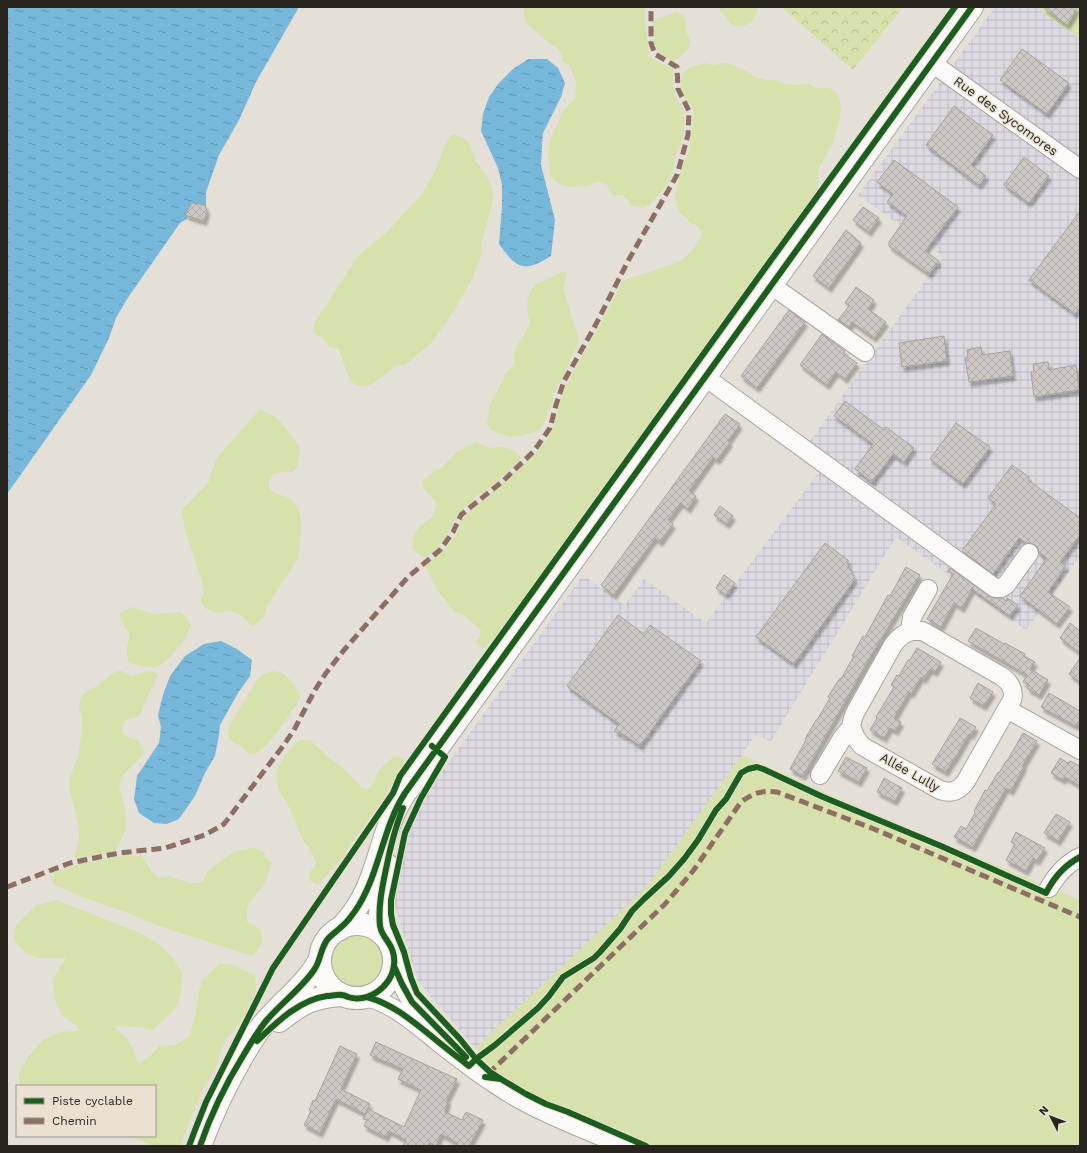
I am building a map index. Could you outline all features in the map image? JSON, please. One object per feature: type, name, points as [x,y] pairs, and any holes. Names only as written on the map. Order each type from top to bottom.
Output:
[{"type":"main road","points":[[340,929],[360,904],[389,826],[404,793],[972,7]]},
{"type":"main road","points":[[381,933],[379,906],[389,854],[402,810],[422,770]]},
{"type":"main road","points":[[359,924],[371,927],[381,933],[388,940],[394,959],[394,966],[390,978],[385,985],[378,992],[367,997],[354,998],[342,995],[333,989],[321,970],[321,952],[326,941],[340,929],[359,924]]},
{"type":"main road","points":[[200,1146],[218,1100],[241,1058],[262,1026],[274,1011],[312,973],[320,959]]},
{"type":"main road","points":[[241,1058],[280,1020],[297,1008],[315,998],[342,995]]},
{"type":"street","name":"Rue des Sycomores","points":[[932,63],[1080,169]]},
{"type":"street","points":[[771,285],[865,352]]},
{"type":"street","points":[[705,377],[991,586],[1001,588],[1006,585],[1030,553]]},
{"type":"street","points":[[820,775],[842,737],[851,727],[856,711],[893,645],[904,634],[912,631],[912,617],[928,589]]},
{"type":"street","name":"Allée Lully","points":[[851,727],[862,746],[940,790],[950,792],[959,789],[966,781],[1012,700],[1013,694],[1010,685],[1005,678],[926,633],[916,630],[912,631]]},
{"type":"street","points":[[1007,709],[1080,750]]},
{"type":"street","points":[[1048,888],[1062,870],[1073,860],[1080,857]]},
{"type":"street","points":[[394,966],[412,1002],[485,1077]]},
{"type":"street","points":[[367,997],[383,1003],[405,1015],[494,1084],[528,1104],[624,1146]]},
{"type":"shaded area","points":[[995,7],[1035,7],[1080,39],[1080,556],[1026,630],[896,537],[771,741],[755,735],[652,880],[637,896],[475,1048],[418,981],[394,903],[411,825],[418,809],[427,793],[583,575],[625,605],[644,579],[706,623],[828,460],[807,445],[943,256],[858,195]]},
{"type":"green space","points":[[525,7],[645,7],[644,19],[649,57],[673,69],[673,86],[675,95],[683,109],[684,117],[683,139],[675,157],[674,166],[667,186],[651,203],[643,208],[632,206],[624,196],[612,195],[607,185],[600,181],[587,186],[571,187],[564,186],[554,180],[550,175],[548,154],[550,140],[562,113],[575,98],[576,81],[569,65],[563,62],[560,51],[528,25],[523,12]]},
{"type":"green space","points":[[719,7],[759,7],[753,20],[744,26],[735,26],[730,23]]},
{"type":"green space","points":[[781,7],[903,7],[853,70]]},
{"type":"green space","points":[[1035,7],[1080,7],[1080,39],[1075,35]]},
{"type":"green space","points":[[677,12],[684,17],[686,21],[686,33],[690,42],[686,52],[674,61],[662,55],[658,51],[654,41],[653,22],[656,19]]},
{"type":"green space","points":[[705,63],[714,65],[722,63],[730,64],[758,78],[777,80],[783,83],[795,85],[809,84],[815,88],[829,88],[835,91],[839,98],[841,110],[839,122],[832,145],[819,167],[817,192],[499,633],[483,649],[476,641],[480,636],[481,630],[464,615],[455,612],[438,591],[425,566],[445,549],[454,538],[460,527],[461,521],[467,514],[501,485],[544,444],[553,430],[556,415],[567,384],[622,282],[627,279],[654,271],[661,267],[670,266],[677,263],[690,253],[702,235],[699,228],[691,223],[679,211],[675,196],[682,167],[689,151],[694,115],[692,105],[684,96],[681,87],[681,76],[688,68]]},
{"type":"green space","points":[[454,134],[468,142],[476,161],[492,187],[493,197],[483,236],[481,256],[472,279],[454,311],[432,342],[410,361],[404,365],[394,366],[388,373],[370,385],[356,385],[352,382],[346,370],[339,350],[329,347],[322,337],[316,335],[313,331],[315,322],[358,256],[387,232],[421,195],[433,175],[446,143],[450,136]]},
{"type":"green space","points":[[565,271],[567,273],[564,290],[579,338],[577,347],[572,355],[563,379],[558,385],[553,396],[553,401],[542,427],[539,431],[509,437],[491,430],[487,423],[490,404],[503,381],[505,374],[515,363],[515,351],[530,324],[527,302],[530,292],[536,284]]},
{"type":"green space","points":[[260,409],[279,420],[300,448],[297,467],[292,472],[283,472],[272,475],[269,482],[269,488],[276,494],[291,499],[300,514],[301,521],[298,559],[267,606],[264,616],[257,624],[252,626],[241,615],[231,611],[216,613],[205,608],[200,600],[204,594],[200,575],[186,533],[182,510],[209,482],[216,459]]},
{"type":"green space","points":[[476,442],[491,448],[508,448],[517,453],[521,458],[512,468],[489,488],[478,495],[458,514],[444,541],[431,554],[426,557],[421,556],[412,549],[413,536],[420,526],[432,516],[436,507],[436,501],[424,489],[423,479],[441,468],[457,452]]},
{"type":"green space","points":[[133,607],[154,614],[180,612],[186,616],[191,626],[179,647],[171,657],[158,666],[146,667],[129,662],[127,648],[130,634],[125,628],[122,619],[119,617],[121,612]]},
{"type":"green space","points":[[122,671],[132,676],[154,671],[158,676],[141,713],[128,719],[124,723],[123,727],[123,733],[129,738],[138,740],[144,750],[141,757],[126,772],[120,782],[119,787],[125,808],[126,829],[116,850],[78,859],[74,857],[79,841],[79,828],[69,788],[69,779],[78,757],[82,729],[82,720],[79,707],[80,701],[82,695],[106,680],[111,674]]},
{"type":"green space","points":[[274,671],[287,676],[294,685],[300,697],[297,704],[269,743],[256,753],[250,754],[244,748],[231,740],[228,732],[229,728],[260,677],[268,672]]},
{"type":"green space","points":[[300,740],[310,740],[343,768],[362,788],[368,789],[370,787],[380,770],[394,756],[403,759],[404,762],[384,798],[350,845],[344,856],[318,885],[309,880],[310,873],[316,864],[315,858],[300,835],[289,807],[281,794],[277,781],[277,772],[280,763],[289,750]]},
{"type":"green space","points":[[742,755],[840,799],[1080,900],[1080,1146],[602,1146],[522,1109],[499,1076],[475,1048],[637,896],[652,880]]},
{"type":"green space","points":[[252,848],[262,851],[271,863],[266,881],[247,908],[247,922],[257,927],[262,935],[260,947],[252,956],[159,926],[82,897],[55,885],[51,879],[54,872],[71,866],[119,856],[142,856],[152,872],[158,878],[169,876],[189,883],[198,883],[203,881],[208,871],[235,851]]},
{"type":"green space","points":[[57,900],[140,933],[160,945],[173,958],[182,973],[181,994],[175,1009],[153,1030],[139,1027],[111,1026],[122,1033],[132,1046],[138,1064],[150,1056],[159,1046],[175,1045],[189,1037],[195,1017],[199,991],[203,980],[219,964],[231,964],[255,976],[256,991],[244,1017],[224,1042],[215,1069],[201,1093],[180,1146],[152,1146],[132,1137],[156,1137],[156,1085],[19,1085],[19,1074],[28,1057],[43,1040],[60,1032],[80,1031],[76,1025],[62,1016],[55,1000],[52,980],[66,958],[36,958],[23,951],[14,939],[16,925],[36,905]]},
{"type":"green space","points":[[351,934],[363,934],[377,942],[385,956],[383,973],[377,982],[363,990],[351,990],[341,985],[334,978],[329,968],[329,956],[334,946],[341,939]]},
{"type":"water","points":[[7,7],[299,7],[256,82],[239,120],[219,155],[206,192],[206,206],[191,204],[187,219],[180,223],[127,299],[116,318],[109,338],[91,375],[7,494]]},
{"type":"water","points":[[528,59],[547,59],[558,68],[565,83],[561,97],[543,133],[541,165],[555,220],[551,256],[534,265],[522,266],[511,259],[499,244],[502,185],[498,168],[481,131],[483,114],[489,97],[498,84],[513,69]]},
{"type":"water","points":[[221,641],[237,649],[252,660],[250,676],[238,693],[220,725],[215,756],[205,773],[195,796],[179,819],[167,824],[154,823],[139,813],[134,799],[137,776],[159,743],[161,727],[158,715],[163,695],[170,676],[185,656],[204,644]]},
{"type":"building","points":[[1043,7],[1078,7],[1067,25]]},
{"type":"building","points":[[1022,49],[1069,83],[1047,114],[1000,80]]},
{"type":"building","points":[[954,106],[993,135],[971,165],[986,176],[979,185],[926,145]]},
{"type":"building","points":[[1024,157],[1049,176],[1029,203],[1004,185]]},
{"type":"building","points":[[894,160],[958,207],[925,251],[939,261],[929,274],[889,246],[889,242],[907,216],[887,202],[893,194],[877,182]]},
{"type":"building","points":[[192,203],[205,205],[207,211],[204,221],[185,215]]},
{"type":"building","points":[[863,207],[879,218],[869,232],[853,220]]},
{"type":"building","points":[[1080,211],[1080,307],[1075,314],[1029,280]]},
{"type":"building","points":[[846,230],[861,243],[829,288],[813,276]]},
{"type":"building","points":[[856,287],[874,300],[868,309],[886,322],[874,338],[852,322],[849,327],[838,320],[849,306],[845,303]]},
{"type":"building","points":[[789,310],[805,322],[757,388],[741,376]]},
{"type":"building","points":[[822,334],[845,351],[843,353],[857,363],[845,379],[836,372],[827,385],[800,365]]},
{"type":"building","points":[[944,336],[947,361],[902,367],[899,343]]},
{"type":"building","points":[[981,347],[982,355],[1010,351],[1013,376],[969,382],[965,358],[968,357],[967,350]]},
{"type":"building","points":[[1048,362],[1049,370],[1076,365],[1079,390],[1034,397],[1031,372],[1034,372],[1033,364]]},
{"type":"building","points":[[845,401],[884,430],[886,427],[914,448],[904,462],[893,454],[872,482],[855,469],[873,444],[834,416]]},
{"type":"building","points":[[725,414],[740,424],[728,441],[730,442],[717,460],[713,457],[689,491],[696,496],[688,509],[681,503],[668,520],[673,524],[660,542],[655,538],[614,595],[601,585]]},
{"type":"building","points":[[956,423],[990,447],[963,484],[930,459]]},
{"type":"building","points":[[1012,465],[1029,477],[1028,480],[1080,518],[1080,535],[1060,562],[1066,566],[1048,592],[1070,607],[1057,624],[1020,596],[1047,558],[1039,553],[1038,548],[1035,545],[1026,543],[1019,538],[993,574],[962,551],[996,504],[988,498]]},
{"type":"building","points":[[720,506],[733,516],[727,524],[714,515]]},
{"type":"building","points":[[825,543],[849,561],[847,563],[855,579],[794,664],[756,637]]},
{"type":"building","points":[[906,567],[920,575],[870,657],[803,776],[790,769],[806,740],[805,739],[830,698],[828,697],[840,678],[841,679],[854,656],[852,656],[863,636],[865,637],[888,595],[890,596]]},
{"type":"building","points":[[950,568],[989,596],[1002,598],[1006,601],[1007,598],[1018,605],[1010,616],[972,589],[962,608],[954,603],[941,627],[927,619],[953,574],[948,571]]},
{"type":"building","points":[[724,575],[735,583],[726,595],[716,588]]},
{"type":"building","points":[[618,615],[644,634],[650,625],[701,661],[640,746],[626,736],[614,731],[619,724],[567,686]]},
{"type":"building","points":[[1070,623],[1080,631],[1080,653],[1060,638]]},
{"type":"building","points":[[976,628],[1025,654],[1024,656],[1035,662],[1030,669],[1048,680],[1039,695],[1027,688],[1029,685],[1023,682],[1027,675],[968,641]]},
{"type":"building","points":[[917,648],[941,662],[935,672],[930,669],[924,679],[921,677],[911,694],[909,692],[894,718],[901,722],[896,731],[890,728],[884,738],[870,730],[894,687],[891,685],[897,675],[899,676]]},
{"type":"building","points":[[1080,658],[1080,682],[1069,674]]},
{"type":"building","points":[[978,683],[993,692],[984,706],[970,698]]},
{"type":"building","points":[[1049,693],[1080,711],[1080,720],[1076,726],[1041,707]]},
{"type":"building","points":[[960,718],[976,727],[971,735],[969,734],[946,772],[932,764]]},
{"type":"building","points":[[1023,733],[1037,741],[1023,765],[1024,766],[1011,791],[1006,788],[973,847],[954,837],[961,826],[966,829],[985,790],[987,791],[998,772],[999,773],[1007,761]]},
{"type":"building","points":[[846,757],[867,768],[859,782],[838,771]]},
{"type":"building","points":[[1060,758],[1068,763],[1070,761],[1080,766],[1080,786],[1065,777],[1063,780],[1051,773]]},
{"type":"building","points":[[884,778],[902,788],[895,801],[877,792]]},
{"type":"building","points":[[1056,814],[1070,822],[1058,841],[1044,833]]},
{"type":"building","points":[[1016,832],[1045,848],[1037,861],[1033,858],[1026,871],[1006,860],[1015,844],[1011,842]]},
{"type":"building","points":[[376,1042],[457,1079],[446,1101],[448,1101],[445,1112],[462,1120],[466,1112],[483,1120],[469,1146],[457,1146],[458,1143],[441,1134],[436,1146],[429,1143],[428,1146],[403,1146],[406,1140],[389,1131],[386,1137],[364,1126],[367,1120],[363,1119],[368,1109],[404,1127],[421,1090],[398,1079],[403,1069],[370,1055]]},
{"type":"building","points":[[340,1046],[357,1054],[341,1089],[370,1104],[365,1114],[336,1099],[320,1133],[304,1125],[311,1111],[309,1110],[313,1100],[315,1101]]},
{"type":"marked path","points":[[7,887],[70,863],[119,853],[165,848],[205,835],[224,824],[283,746],[294,730],[315,690],[344,650],[408,577],[440,550],[453,532],[461,515],[503,481],[534,451],[550,428],[564,381],[594,328],[628,261],[677,175],[688,135],[689,111],[678,89],[677,67],[655,54],[651,43],[651,7]]},
{"type":"marked path","points":[[488,1074],[665,904],[693,871],[741,802],[758,793],[767,791],[777,792],[874,829],[1080,917]]},
{"type":"cycle path","points":[[189,1146],[206,1102],[273,968],[393,793],[400,776],[955,7]]},
{"type":"cycle path","points":[[200,1146],[224,1089],[257,1034],[272,1014],[309,977],[318,962],[327,940],[343,926],[359,905],[372,878],[391,820],[405,793],[972,7]]},
{"type":"cycle path","points":[[432,746],[445,757],[421,798],[405,833],[391,900],[393,925],[404,952],[417,993],[460,1039],[476,1059],[490,1072],[501,1079]]},
{"type":"cycle path","points":[[367,997],[393,1008],[415,1023],[469,1066],[538,1008],[563,977],[594,958],[600,952],[620,929],[632,911],[669,876],[684,859],[698,840],[716,810],[726,799],[741,773],[748,769],[757,767],[1046,893],[1060,872],[1080,857]]},
{"type":"cycle path","points":[[257,1041],[289,1013],[307,1002],[317,998],[337,995],[355,998],[367,997],[380,990],[386,984],[392,973],[394,956],[391,947],[380,929],[380,905],[391,846],[403,808]]},
{"type":"cycle path","points":[[394,966],[412,1002],[466,1057]]},
{"type":"cycle path","points":[[485,1077],[501,1079],[546,1104],[646,1146]]}]
